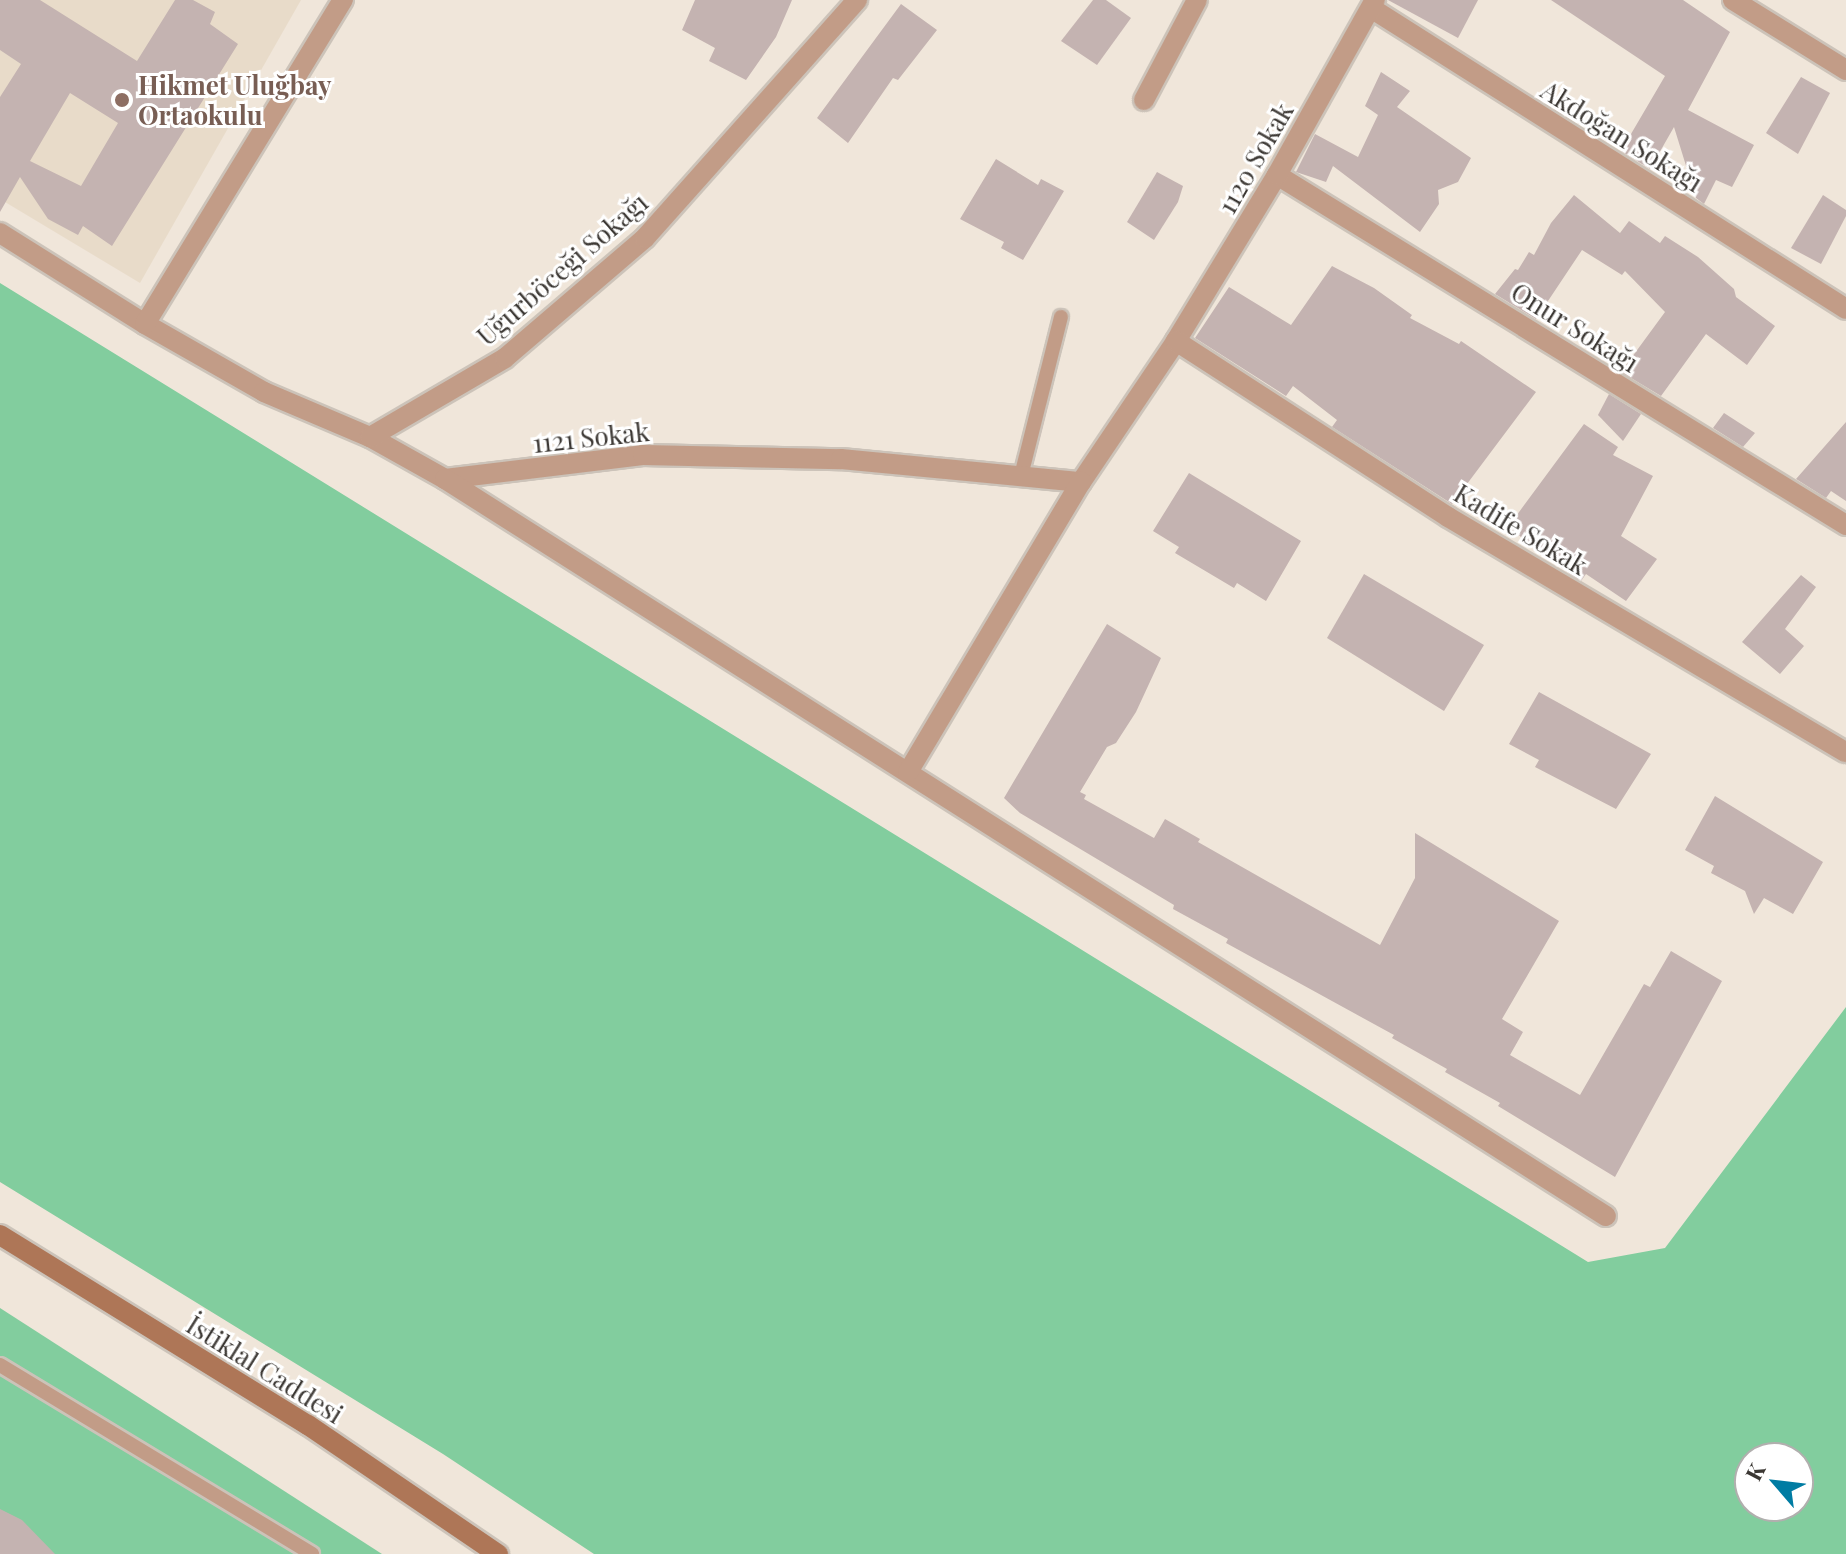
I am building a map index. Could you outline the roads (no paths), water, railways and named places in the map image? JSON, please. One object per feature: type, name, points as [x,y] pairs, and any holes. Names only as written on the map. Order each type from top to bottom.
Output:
[{"type":"main road","name":"İstiklal Caddesi","points":[[0,1235],[308,1425],[498,1554]]},
{"type":"street","points":[[145,324],[343,0]]},
{"type":"street","name":"Uğurböceği Sokağı","points":[[370,437],[505,358],[645,238],[857,0]]},
{"type":"street","points":[[1144,100],[1197,0]]},
{"type":"street","points":[[1733,0],[1846,70]]},
{"type":"street","name":"1120 Sokak","points":[[1176,341],[1277,175],[1373,4]]},
{"type":"street","name":"Akdoğan Sokağı","points":[[1373,4],[1846,309]]},
{"type":"street","name":"Onur Sokağı","points":[[1277,175],[1846,525]]},
{"type":"street","points":[[0,233],[145,324],[264,392],[370,437],[445,479],[1606,1216]]},
{"type":"street","points":[[908,772],[1081,482],[1176,341]]},
{"type":"street","name":"Kadife Sokak","points":[[1176,341],[1448,517],[1846,752]]},
{"type":"street","name":"1121 Sokak","points":[[445,479],[643,455],[841,459],[1081,482]]},
{"type":"lane","points":[[1021,476],[1061,317]]},
{"type":"lane","points":[[0,1365],[312,1554]]},
{"type":"place","name":"Hikmet Uluğbay Ortaokulu","points":[[122,100]]}]
